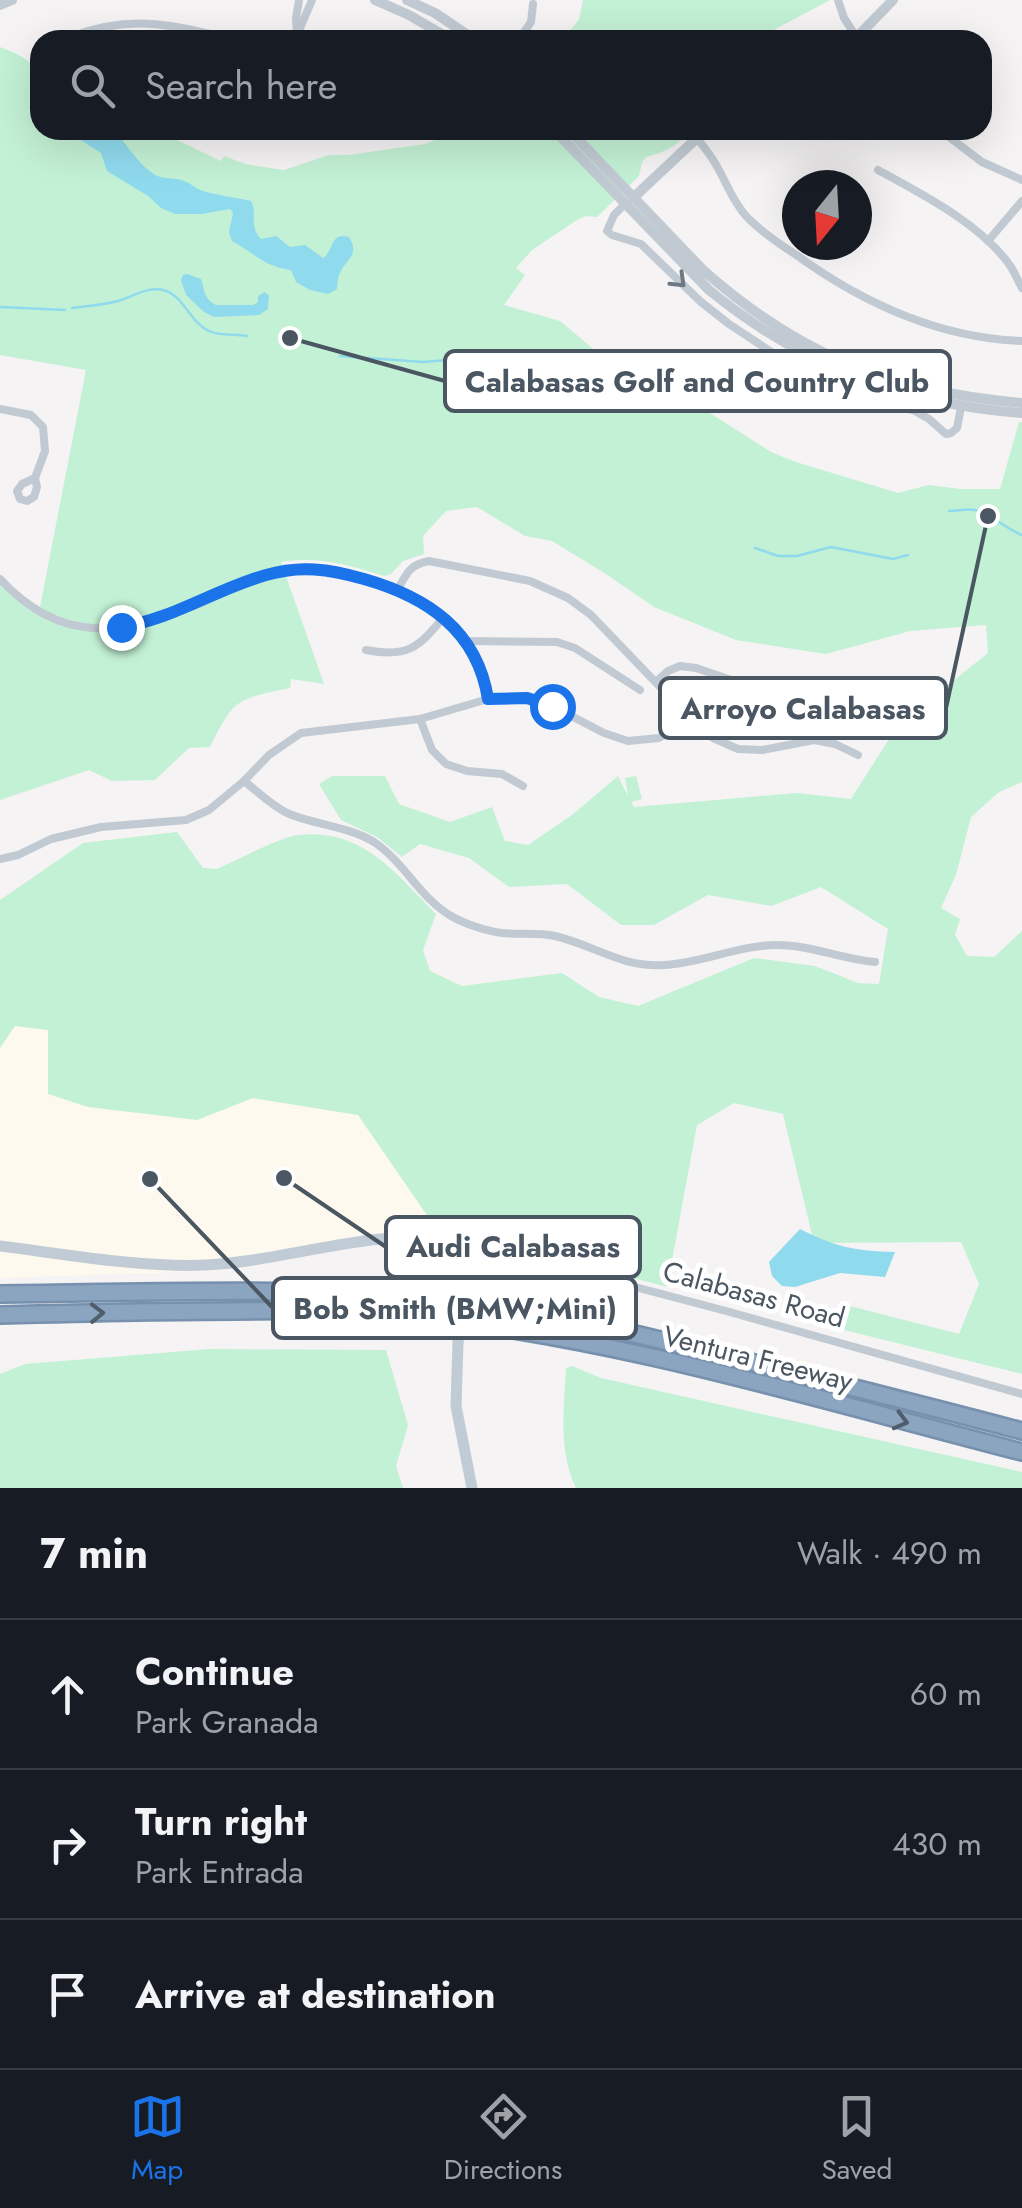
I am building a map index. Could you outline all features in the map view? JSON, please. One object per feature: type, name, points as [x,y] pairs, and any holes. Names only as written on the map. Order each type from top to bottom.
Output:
[{"type":"highway","name":"Ventura Freeway","points":[[0,1294],[286,1292],[369,1294],[475,1304],[623,1330],[1022,1431]]},
{"type":"highway","name":"Ventura Freeway","points":[[0,1315],[285,1310],[486,1325],[652,1357],[1022,1452]]},
{"type":"main road","name":"Calabasas Road","points":[[0,1246],[176,1265],[224,1263],[352,1242],[410,1238],[451,1241],[467,1254]]},
{"type":"main road","points":[[467,1254],[456,1406],[472,1488]]},
{"type":"street","points":[[0,6],[12,0]]},
{"type":"street","points":[[374,0],[435,30]]},
{"type":"street","points":[[407,0],[460,30]]},
{"type":"street","points":[[838,0],[851,30]]},
{"type":"street","points":[[865,30],[894,0]]},
{"type":"street","points":[[526,30],[534,2]]},
{"type":"street","points":[[299,4],[303,11],[310,5]]},
{"type":"street","points":[[296,30],[299,4]]},
{"type":"street","points":[[301,30],[310,5]]},
{"type":"street","points":[[89,30],[125,22],[151,22],[189,30]]},
{"type":"street","points":[[565,140],[725,290],[774,326],[866,372],[962,402],[1022,414]]},
{"type":"street","points":[[577,140],[629,201]]},
{"type":"street","points":[[695,140],[614,215],[607,231],[641,244],[729,324],[808,373],[866,398],[914,411],[929,418],[946,434],[957,428],[962,402]]},
{"type":"street","points":[[698,140],[746,216],[838,285],[962,335],[1022,341]]},
{"type":"street","points":[[953,140],[982,162],[1022,180]]},
{"type":"street","points":[[878,170],[954,214],[988,241],[1011,267],[1022,288]]},
{"type":"street","points":[[988,241],[1022,201]]},
{"type":"street","points":[[962,402],[1022,403]]},
{"type":"street","points":[[0,410],[31,416],[43,427],[45,451],[35,478]]},
{"type":"street","points":[[397,590],[408,570],[429,562],[530,581],[568,598],[590,616],[713,738],[738,749],[762,750],[814,740],[858,755]]},
{"type":"street","points":[[0,579],[34,609],[58,623],[86,628],[138,624],[264,575],[298,568],[324,568],[397,590],[428,606],[465,641],[481,668],[488,699]]},
{"type":"street","points":[[366,650],[410,650],[424,642],[443,618]]},
{"type":"street","points":[[465,641],[557,642],[576,648],[640,690]]},
{"type":"street","points":[[656,682],[680,666],[749,686],[823,683],[883,691]]},
{"type":"street","points":[[0,860],[51,839],[101,827],[186,820],[210,810],[269,754],[302,733],[420,720],[488,699],[527,698],[628,741],[660,738],[690,718]]},
{"type":"street","points":[[420,720],[432,750],[446,764],[467,771],[502,774],[523,786]]},
{"type":"street","points":[[244,781],[272,805],[290,814],[374,842],[450,916],[499,933],[546,934],[573,940],[638,966],[668,965],[771,945],[800,946],[875,962]]},
{"type":"street","name":"Calabasas Road","points":[[467,1254],[480,1250],[514,1255],[1022,1394]]},
{"type":"shaded area","points":[[15,1026],[48,1030],[197,1120],[252,1098],[358,1115],[433,1224],[214,1271],[0,1278],[0,1048]]},
{"type":"green space","points":[[583,0],[830,0],[774,30],[571,30],[579,19]]},
{"type":"green space","points":[[0,47],[30,63],[30,140],[177,140],[221,161],[224,156],[245,164],[284,170],[329,155],[435,140],[680,140],[646,157],[639,176],[597,217],[577,220],[532,250],[516,268],[525,275],[504,305],[560,321],[611,364],[683,396],[771,452],[898,493],[929,485],[1000,489],[1022,422],[1022,782],[999,792],[971,817],[956,875],[941,908],[960,919],[955,935],[967,956],[994,957],[1022,931],[1022,1374],[816,1323],[850,1306],[959,1334],[979,1284],[961,1242],[814,1243],[783,1114],[734,1103],[697,1125],[667,1287],[433,1224],[358,1115],[253,1098],[197,1120],[88,1107],[48,1094],[48,1030],[15,1026],[0,1048],[0,900],[83,843],[177,832],[203,868],[217,869],[298,835],[321,835],[359,846],[391,869],[436,914],[423,950],[430,971],[462,986],[562,973],[599,997],[638,1006],[754,958],[815,966],[858,983],[879,984],[888,929],[821,887],[771,906],[708,895],[654,925],[621,925],[567,884],[509,887],[469,858],[420,844],[402,857],[377,837],[341,820],[319,784],[332,776],[385,776],[399,804],[450,822],[492,807],[505,841],[528,845],[618,776],[628,796],[625,778],[636,776],[642,799],[631,802],[634,807],[797,793],[851,799],[898,725],[988,653],[986,625],[910,631],[826,654],[736,640],[654,607],[552,541],[525,536],[477,507],[446,511],[423,536],[424,554],[403,561],[391,574],[384,576],[321,561],[281,562],[324,684],[291,679],[290,688],[239,703],[210,747],[189,748],[155,780],[112,781],[89,770],[0,800],[0,579],[10,590],[40,607],[86,370],[0,355]]},
{"type":"green space","points":[[210,1349],[386,1350],[408,1425],[396,1466],[403,1488],[0,1488],[0,1374],[25,1364]]},
{"type":"green space","points":[[572,1366],[601,1378],[1022,1472],[1022,1488],[576,1488],[570,1474],[564,1429],[566,1368]]},
{"type":"water","points":[[81,140],[122,140],[155,175],[184,181],[209,193],[251,201],[255,229],[261,239],[276,236],[290,247],[305,245],[323,258],[335,239],[349,237],[353,253],[339,274],[337,289],[328,294],[310,290],[296,282],[291,270],[266,262],[232,241],[230,209],[175,214],[161,208],[107,171],[101,153]]},
{"type":"water","points":[[187,274],[201,279],[207,297],[216,305],[253,305],[265,292],[269,296],[268,309],[259,315],[214,317],[186,295],[181,280]]},
{"type":"water","points":[[800,1229],[846,1247],[895,1252],[885,1277],[840,1273],[795,1287],[782,1286],[772,1276],[769,1262]]},
{"type":"waterway","points":[[72,308],[112,302],[152,289],[163,290],[176,297],[209,331],[247,336]]},
{"type":"waterway","points":[[0,307],[65,310]]},
{"type":"waterway","points":[[543,353],[575,361],[626,389]]},
{"type":"waterway","points":[[340,356],[423,362],[497,356]]},
{"type":"waterway","points":[[949,511],[981,512],[1022,535]]},
{"type":"waterway","points":[[755,548],[778,556],[797,556],[831,547],[893,559],[908,555]]},
{"type":"place","name":"Calabasas Golf and Country Club","points":[[290,338]]},
{"type":"place","name":"Arroyo Calabasas","points":[[988,516]]},
{"type":"place","name":"Audi Calabasas","points":[[284,1178]]},
{"type":"place","name":"Bob Smith (BMW;Mini)","points":[[150,1179]]},
{"type":"route","points":[[121,627],[159,618],[264,575],[298,568],[324,568],[380,584],[428,606],[458,632],[472,651],[481,668],[488,699],[527,698],[552,706]]}]
